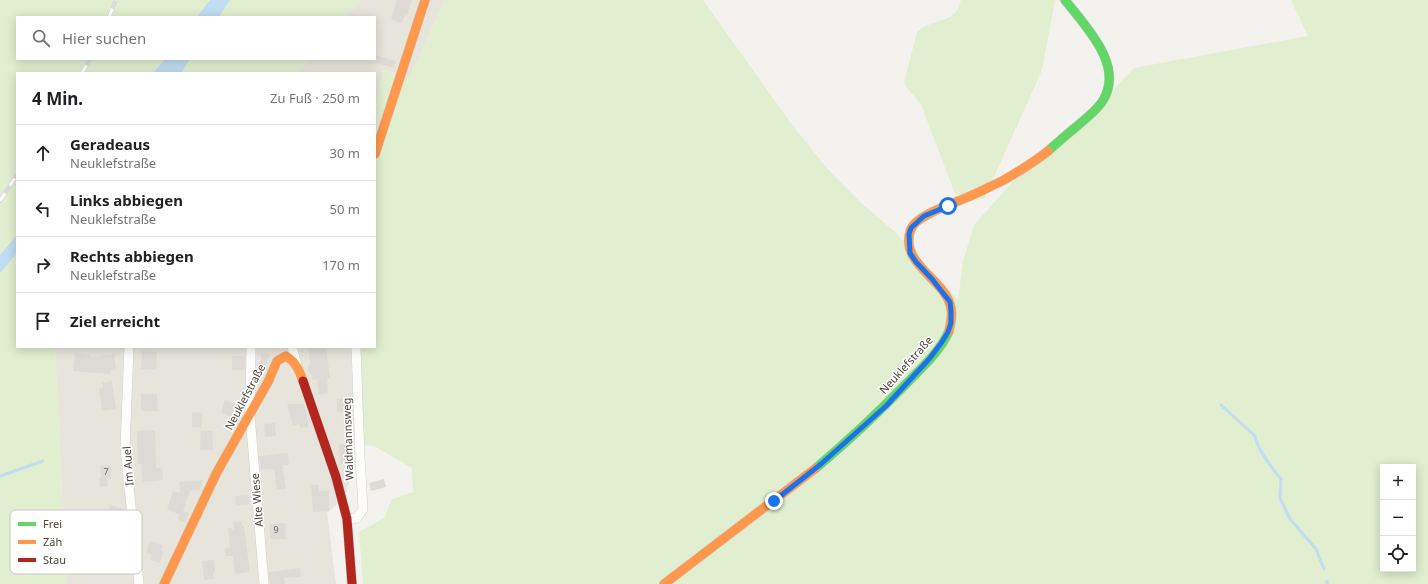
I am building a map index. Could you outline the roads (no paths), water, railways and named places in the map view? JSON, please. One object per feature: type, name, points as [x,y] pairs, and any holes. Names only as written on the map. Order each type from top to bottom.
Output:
[{"type":"street","points":[[376,151],[425,0]]},
{"type":"street","name":"Neuklefstraße","points":[[664,584],[692,561],[774,501],[821,464],[886,406],[930,358],[942,342],[951,323],[950,302],[910,253],[909,234],[911,228],[924,216],[976,194],[1030,164],[1082,122],[1101,104],[1106,92],[1109,73],[1106,59],[1097,42],[1065,0]]},
{"type":"street","name":"Im Auel","points":[[129,348],[125,448],[131,510]]},
{"type":"street","name":"Alte Wiese","points":[[251,348],[250,415],[264,584]]},
{"type":"street","points":[[292,348],[299,369]]},
{"type":"street","name":"Waldmannsweg","points":[[347,519],[357,518],[363,509],[356,348]]},
{"type":"street","name":"Neuklefstraße","points":[[164,584],[216,472],[250,415],[255,402],[268,382],[277,361],[286,356],[292,360],[299,369],[314,407],[336,477],[347,519],[352,584]]},
{"type":"street","name":"Im Auel","points":[[138,574],[139,584]]},
{"type":"water","points":[[210,0],[230,0],[220,16],[198,16]]},
{"type":"water","points":[[164,60],[189,60],[182,72],[154,72]]},
{"type":"water","points":[[16,236],[16,254],[0,273],[0,255]]},
{"type":"waterway","points":[[1221,405],[1255,436],[1256,441],[1269,464],[1281,479],[1280,498],[1290,519],[1316,549],[1324,569]]},
{"type":"waterway","points":[[0,476],[43,461]]},
{"type":"railway","points":[[109,16],[116,0]]},
{"type":"railway","points":[[83,72],[89,60]]},
{"type":"railway","points":[[0,201],[16,177]]}]
